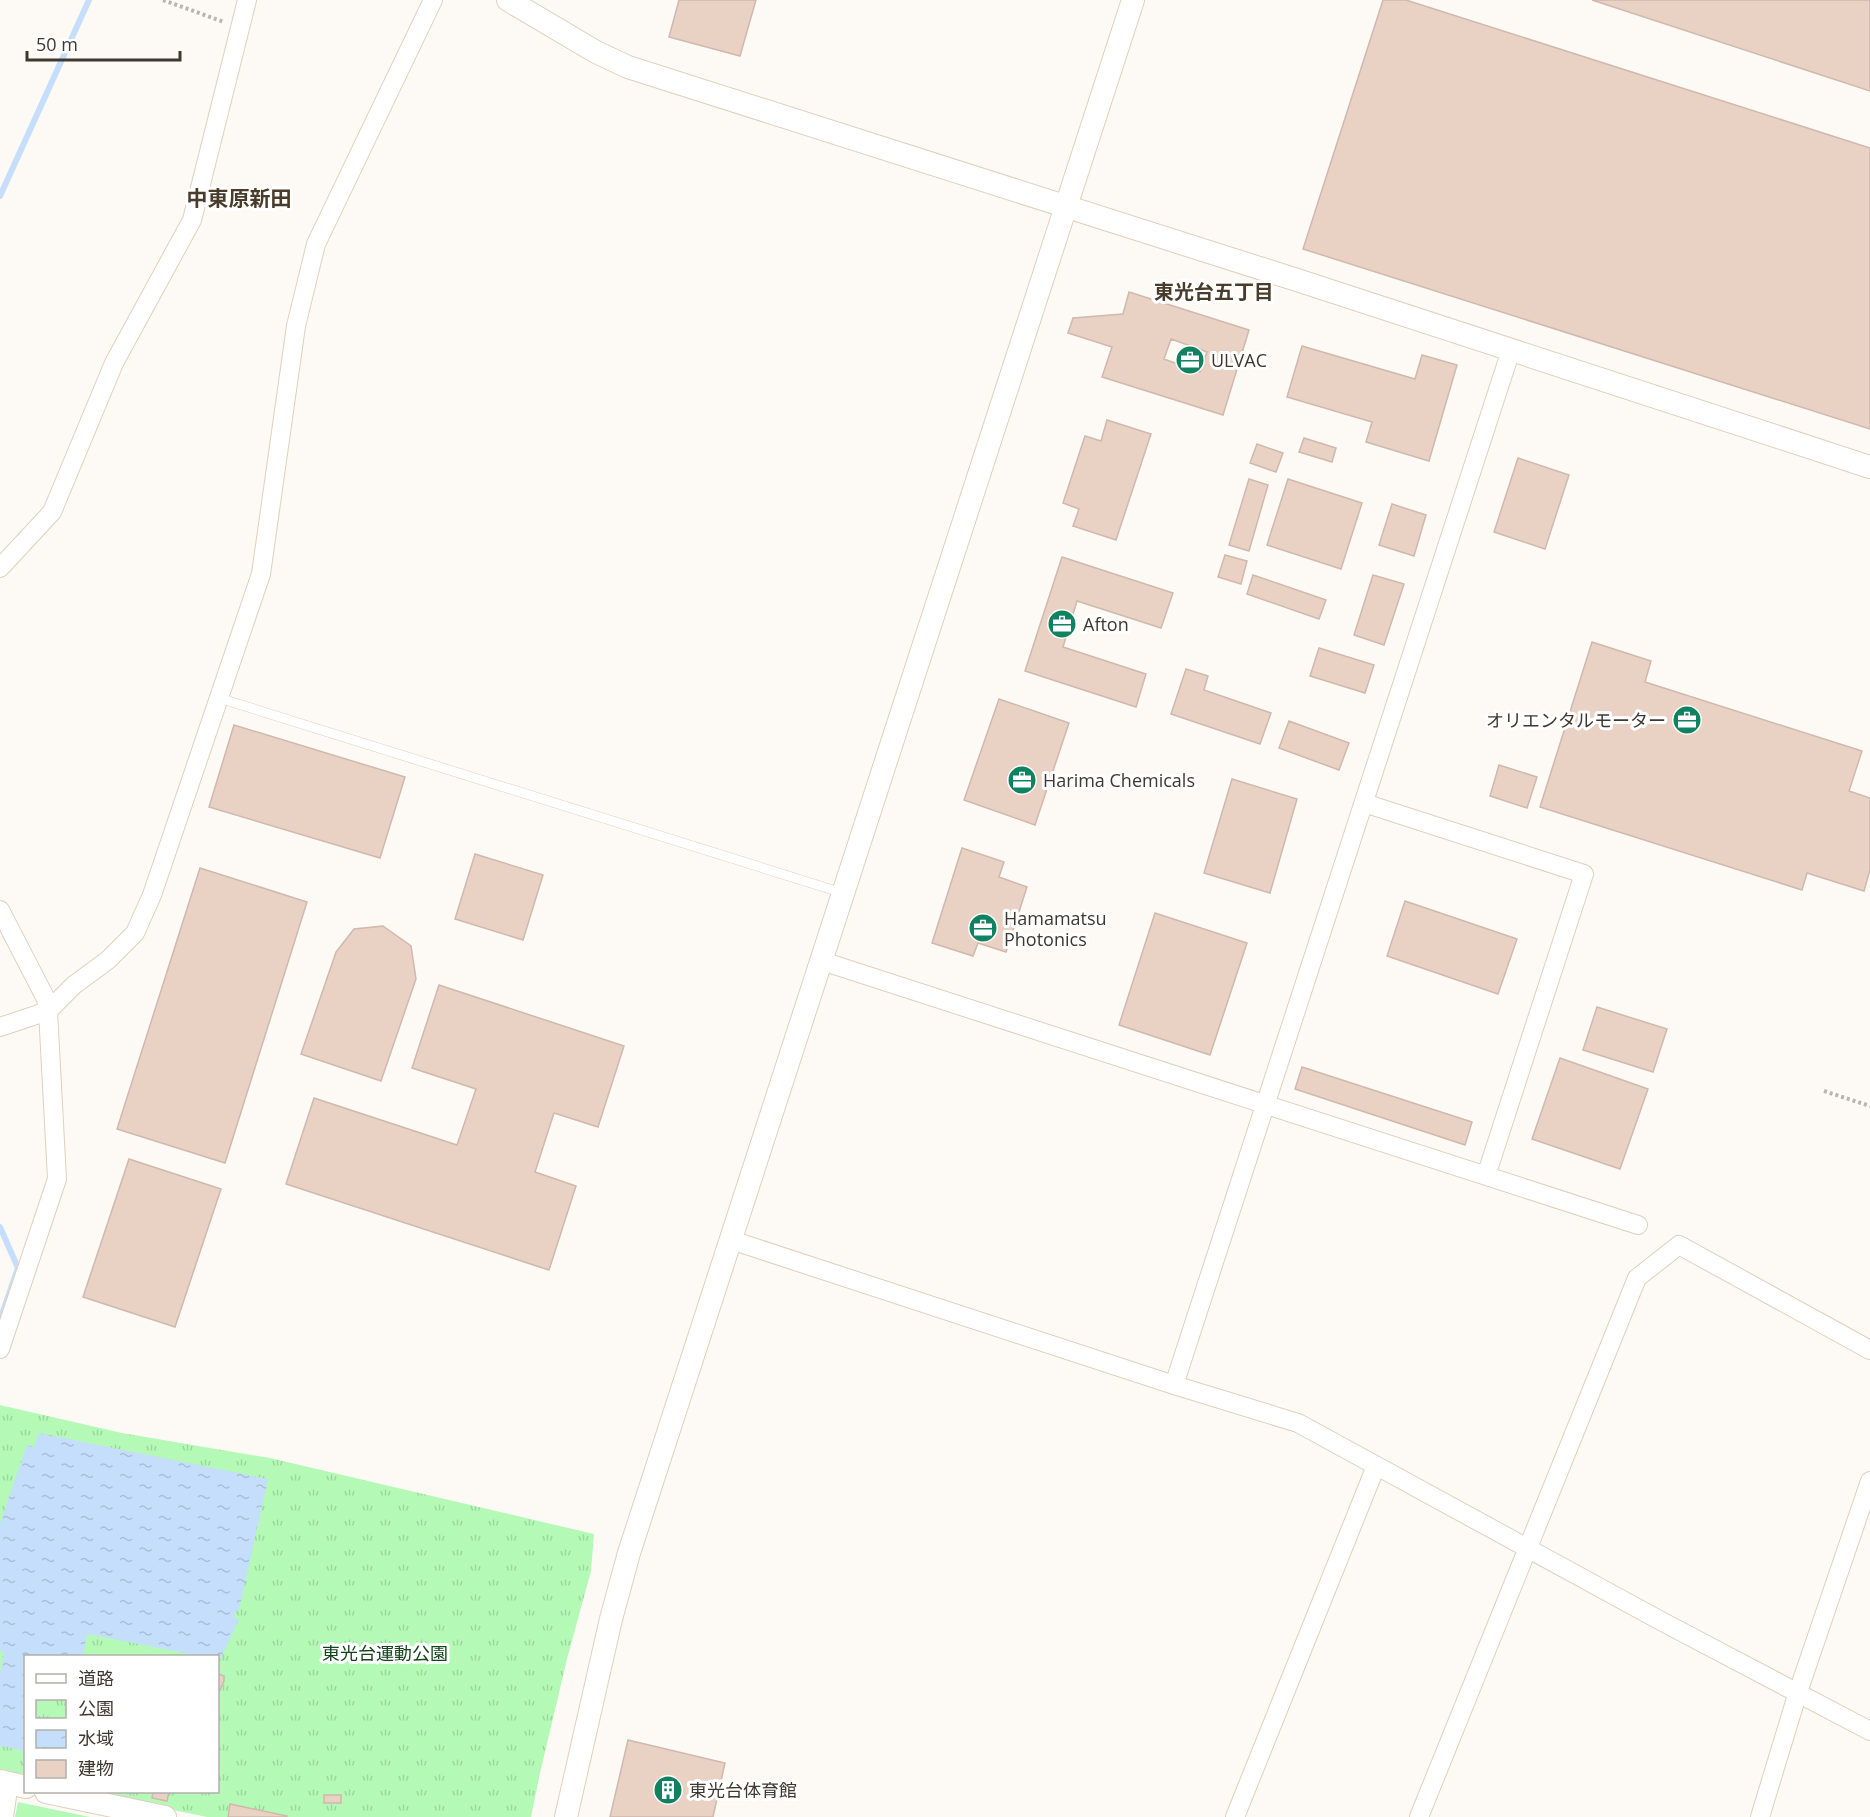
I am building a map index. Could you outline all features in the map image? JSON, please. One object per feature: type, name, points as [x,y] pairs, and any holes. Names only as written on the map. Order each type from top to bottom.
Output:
[{"type":"street","points":[[0,568],[52,512],[114,363],[192,220],[247,0]]},
{"type":"street","points":[[0,1027],[48,1011],[74,985],[108,960],[135,933],[152,895],[261,574],[296,326],[315,244],[433,0]]},
{"type":"street","points":[[508,0],[596,52],[628,67],[1066,206],[1870,467]]},
{"type":"street","points":[[566,1817],[610,1619],[626,1564],[1133,0]]},
{"type":"street","points":[[1174,1385],[1511,350]]},
{"type":"street","points":[[1364,803],[1584,874],[1486,1176]]},
{"type":"street","points":[[0,910],[46,999],[57,1179],[0,1349]]},
{"type":"street","points":[[822,961],[1638,1225]]},
{"type":"street","points":[[731,1240],[1174,1385],[1298,1423],[1870,1731]]},
{"type":"street","points":[[1419,1817],[1637,1278],[1679,1245],[1870,1350]]},
{"type":"street","points":[[1235,1817],[1376,1467]]},
{"type":"street","points":[[1760,1817],[1797,1692],[1870,1480]]},
{"type":"street","points":[[3,1817],[12,1784]]},
{"type":"street","points":[[55,1793],[165,1817]]},
{"type":"lane","points":[[219,698],[843,893]]},
{"type":"path","points":[[162,0],[239,28]]},
{"type":"path","points":[[1824,1091],[1870,1106]]},
{"type":"green space","name":"東光台運動公園","points":[[0,1405],[122,1433],[270,1458],[594,1534],[591,1571],[567,1659],[531,1817],[207,1817],[89,1793],[219,1793],[219,1655],[24,1655],[24,1779],[0,1774]]},
{"type":"green space","points":[[93,1646],[134,1655],[91,1655]]},
{"type":"green space","points":[[18,1802],[90,1817],[15,1817]]},
{"type":"water","points":[[39,1433],[268,1479],[239,1610],[236,1611],[234,1618],[239,1619],[220,1660],[219,1655],[195,1655],[87,1634],[83,1655],[24,1655],[24,1751],[0,1746],[0,1673],[4,1652],[0,1651],[0,1523],[27,1445],[34,1447]]},
{"type":"building","points":[[679,0],[756,0],[740,56],[669,37]]},
{"type":"building","points":[[1383,0],[1406,0],[1870,148],[1870,429],[1303,249]]},
{"type":"building","points":[[1592,0],[1870,0],[1870,91]]},
{"type":"building","points":[[1129,292],[1249,330],[1223,415],[1102,377],[1112,347],[1068,333],[1073,318],[1123,314]],"holes":[[[1171,339],[1207,352],[1200,372],[1164,359]]]},
{"type":"building","points":[[1302,346],[1415,379],[1422,355],[1457,365],[1429,461],[1366,442],[1372,422],[1287,397]]},
{"type":"building","points":[[1107,420],[1151,434],[1116,540],[1073,526],[1079,509],[1063,503],[1085,436],[1101,441]]},
{"type":"building","points":[[1304,438],[1336,448],[1332,462],[1299,452]]},
{"type":"building","points":[[1257,444],[1283,453],[1276,472],[1250,463]]},
{"type":"building","points":[[1518,458],[1569,475],[1545,549],[1494,532]]},
{"type":"building","points":[[1249,479],[1268,485],[1249,551],[1229,545]]},
{"type":"building","points":[[1288,479],[1362,503],[1341,569],[1267,545]]},
{"type":"building","points":[[1392,504],[1426,515],[1414,556],[1379,545]]},
{"type":"building","points":[[1225,555],[1247,561],[1241,584],[1218,577]]},
{"type":"building","points":[[1062,557],[1173,593],[1161,628],[1077,601],[1063,647],[1146,674],[1136,707],[1025,671]]},
{"type":"building","points":[[1253,575],[1326,600],[1319,619],[1247,594]]},
{"type":"building","points":[[1373,575],[1404,584],[1384,645],[1354,635]]},
{"type":"building","points":[[1592,642],[1651,661],[1645,682],[1862,751],[1849,791],[1870,798],[1870,870],[1864,891],[1807,873],[1802,890],[1540,807]]},
{"type":"building","points":[[1319,648],[1374,665],[1365,693],[1310,676]]},
{"type":"building","points":[[1186,669],[1208,676],[1204,690],[1271,713],[1260,744],[1171,714]]},
{"type":"building","points":[[999,699],[1069,723],[1035,825],[964,800]]},
{"type":"building","points":[[1289,721],[1349,743],[1339,770],[1279,748]]},
{"type":"building","points":[[234,725],[405,777],[380,858],[209,807]]},
{"type":"building","points":[[1499,765],[1537,777],[1527,808],[1490,796]]},
{"type":"building","points":[[1232,779],[1297,799],[1270,893],[1204,873]]},
{"type":"building","points":[[962,848],[1004,862],[999,877],[1027,887],[1006,952],[978,943],[973,956],[932,943]]},
{"type":"building","points":[[475,854],[543,875],[523,940],[455,919]]},
{"type":"building","points":[[200,868],[307,902],[225,1163],[117,1129]]},
{"type":"building","points":[[1405,901],[1517,939],[1498,994],[1387,956]]},
{"type":"building","points":[[1155,913],[1247,943],[1210,1055],[1119,1025]]},
{"type":"building","points":[[383,926],[411,946],[416,979],[381,1081],[301,1054],[336,952],[354,929]]},
{"type":"building","points":[[439,985],[624,1046],[598,1127],[554,1113],[535,1172],[576,1186],[549,1270],[286,1184],[314,1098],[457,1145],[476,1089],[412,1068]]},
{"type":"building","points":[[1597,1007],[1667,1029],[1653,1072],[1583,1050]]},
{"type":"building","points":[[1560,1058],[1648,1089],[1620,1169],[1532,1139]]},
{"type":"building","points":[[1302,1067],[1472,1122],[1465,1145],[1295,1089]]},
{"type":"building","points":[[129,1159],[221,1189],[175,1327],[83,1297]]},
{"type":"building","points":[[219,1674],[224,1676],[219,1692]]},
{"type":"building","name":"東光台体育館","points":[[628,1740],[725,1763],[713,1817],[610,1817]]},
{"type":"building","points":[[153,1793],[169,1793],[167,1801],[152,1798]]},
{"type":"building","points":[[324,1795],[341,1795],[341,1803],[324,1803]]},
{"type":"building","points":[[230,1804],[287,1816],[287,1817],[228,1817]]},
{"type":"waterway","points":[[0,196],[89,0]]},
{"type":"waterway","points":[[0,1227],[18,1268],[0,1320]]},
{"type":"place","name":"ULVAC","points":[[1190,360]]},
{"type":"place","name":"Afton","points":[[1062,624]]},
{"type":"place","name":"オリエンタルモーター","points":[[1687,720]]},
{"type":"place","name":"Harima Chemicals","points":[[1022,780]]},
{"type":"place","name":"Hamamatsu Photonics","points":[[983,928]]},
{"type":"place","name":"東光台体育館","points":[[668,1790]]},
{"type":"district","name":"中東原新田","points":[[239,198]]},
{"type":"district","name":"東光台五丁目","points":[[1214,291]]}]
